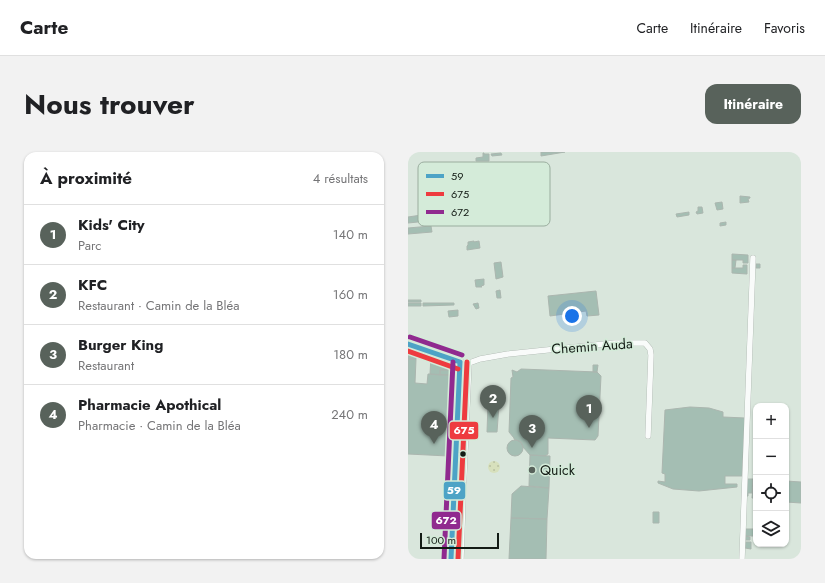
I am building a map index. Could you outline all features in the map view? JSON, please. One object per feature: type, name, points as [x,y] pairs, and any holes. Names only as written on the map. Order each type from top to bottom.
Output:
[{"type":"street","points":[[742,559],[753,258]]},
{"type":"street","name":"Chemin Auda","points":[[469,363],[480,358],[508,354],[615,343],[637,342],[645,344],[650,349],[651,355],[648,436]]},
{"type":"street","points":[[408,344],[460,362],[469,363],[460,559]]},
{"type":"street","points":[[452,556],[460,362]]},
{"type":"green space","points":[[492,461],[496,461],[500,467],[496,473],[492,473],[488,469],[488,465]]},
{"type":"building","points":[[541,152],[565,152],[541,156]]},
{"type":"building","points":[[483,153],[489,154],[489,161],[476,161],[476,158],[483,157]]},
{"type":"building","points":[[501,153],[502,155],[492,156],[491,154]]},
{"type":"building","points":[[740,196],[750,197],[748,199],[749,202],[740,203]]},
{"type":"building","points":[[722,202],[723,209],[717,210],[715,203]]},
{"type":"building","points":[[698,207],[702,207],[703,213],[697,214],[696,212],[698,211]]},
{"type":"building","points":[[689,212],[689,215],[677,217],[676,214]]},
{"type":"building","points":[[418,216],[418,222],[408,223],[408,217]]},
{"type":"building","points":[[726,222],[726,225],[720,226],[720,223]]},
{"type":"building","points":[[431,226],[432,232],[408,234],[408,228]]},
{"type":"building","points":[[479,241],[480,248],[467,250],[468,242]]},
{"type":"building","points":[[732,254],[748,255],[748,263],[743,263],[743,260],[732,260]]},
{"type":"building","points":[[732,260],[736,260],[735,268],[732,268]]},
{"type":"building","points":[[501,262],[503,277],[496,279],[494,263]]},
{"type":"building","points":[[756,264],[760,264],[760,268],[756,268]]},
{"type":"building","points":[[743,265],[747,265],[747,274],[732,273],[732,268],[743,268]]},
{"type":"building","points":[[484,279],[484,285],[481,286],[482,287],[476,287],[475,280]]},
{"type":"building","points":[[500,290],[501,298],[497,298],[496,291]]},
{"type":"building","points":[[596,291],[599,315],[587,316],[586,311],[550,316],[548,296]]},
{"type":"building","points":[[408,300],[421,300],[421,302],[408,302]]},
{"type":"building","points":[[408,303],[421,303],[421,306],[408,306]]},
{"type":"building","points":[[423,303],[454,303],[454,305],[423,306]]},
{"type":"building","points":[[478,303],[479,308],[476,309],[473,304]]},
{"type":"building","points":[[458,310],[458,316],[449,317],[448,311]]},
{"type":"building","points":[[408,347],[417,349],[416,359],[408,359]]},
{"type":"building","points":[[431,356],[449,361],[454,368],[455,375],[451,375],[452,370],[440,370],[440,375],[430,374]]},
{"type":"building","points":[[408,359],[416,359],[415,383],[427,384],[428,374],[451,375],[448,456],[408,454]]},
{"type":"building","points":[[593,365],[598,365],[597,372],[593,372]]},
{"type":"building","points":[[521,369],[597,372],[601,376],[598,436],[595,440],[548,438],[548,454],[546,456],[530,455],[523,447],[521,442],[514,439],[509,432],[511,378],[513,377],[512,370],[517,372]]},
{"type":"building","points":[[440,370],[452,370],[451,375],[440,375]]},
{"type":"building","points":[[488,404],[499,405],[497,432],[487,432]]},
{"type":"building","points":[[690,407],[709,408],[723,412],[723,417],[745,418],[742,476],[725,476],[725,484],[737,484],[737,487],[699,491],[673,489],[658,483],[658,481],[665,482],[665,474],[662,473],[665,410]]},
{"type":"building","points":[[512,440],[518,440],[523,445],[521,454],[518,456],[512,456],[507,451],[507,445]]},
{"type":"building","points":[[530,455],[550,456],[549,488],[529,486]]},
{"type":"building","points":[[747,479],[753,479],[752,493],[748,493],[748,496],[746,496]]},
{"type":"building","points":[[789,481],[801,482],[801,503],[789,502]]},
{"type":"building","points":[[521,486],[549,488],[547,519],[511,518],[512,494]]},
{"type":"building","points":[[653,512],[659,512],[659,523],[653,523]]},
{"type":"building","points":[[511,518],[547,519],[546,559],[509,559]]},
{"type":"building","points":[[745,529],[753,529],[753,536],[745,536]]},
{"type":"building","points":[[745,536],[750,537],[750,540],[745,540]]},
{"type":"building","points":[[745,542],[751,542],[751,549],[745,548]]},
{"type":"transit line","name":"672","points":[[410,337],[462,355]]},
{"type":"transit line","name":"59","points":[[408,344],[460,362]]},
{"type":"transit line","name":"675","points":[[408,351],[458,369]]},
{"type":"transit line","name":"672","points":[[444,559],[453,362]]},
{"type":"transit line","name":"59","points":[[451,559],[460,362]]},
{"type":"transit line","name":"675","points":[[458,559],[467,362]]},
{"type":"place","name":"KFC","points":[[493,418]]},
{"type":"place","name":"Kids' City","points":[[589,428]]},
{"type":"place","name":"Pharmacie Apothical","points":[[434,444]]},
{"type":"place","name":"Burger King","points":[[532,448]]},
{"type":"place","name":"Quick","points":[[532,470]]}]
